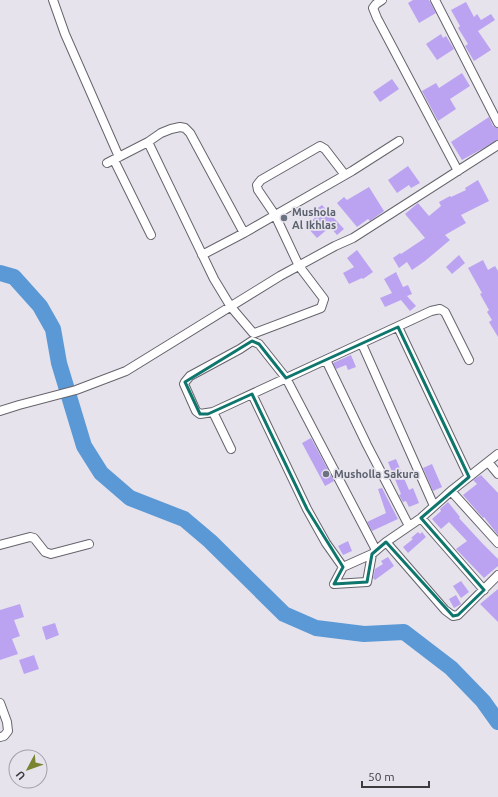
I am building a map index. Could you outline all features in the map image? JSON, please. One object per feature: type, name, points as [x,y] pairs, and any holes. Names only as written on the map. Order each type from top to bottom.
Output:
[{"type":"street","points":[[53,0],[113,160],[152,235]]},
{"type":"street","points":[[382,0],[373,8],[377,18],[458,171]]},
{"type":"street","points":[[436,0],[498,123]]},
{"type":"street","points":[[113,160],[171,128],[185,128],[190,133],[244,233]]},
{"type":"street","points":[[202,255],[244,233],[345,175],[399,141]]},
{"type":"street","points":[[148,142],[214,279],[231,307],[253,333],[321,308],[324,299],[300,266],[275,215],[258,190],[258,183],[320,146],[326,148],[345,175]]},
{"type":"street","points":[[0,411],[76,390],[126,371],[247,296],[335,246],[353,238],[498,145]]},
{"type":"street","points":[[469,360],[445,312],[440,309],[431,311],[362,344],[286,378],[213,412],[200,414],[196,411],[184,382],[190,376],[252,341],[258,344],[286,378],[374,552],[367,582],[334,584],[343,567],[374,552],[421,518],[451,491],[498,454]]},
{"type":"street","points":[[398,327],[469,477]]},
{"type":"street","points":[[362,344],[434,506]]},
{"type":"street","points":[[326,360],[367,445],[409,526]]},
{"type":"street","points":[[252,394],[307,509],[326,543],[343,567]]},
{"type":"street","points":[[213,412],[231,450]]},
{"type":"street","points":[[488,462],[498,474]]},
{"type":"street","points":[[451,491],[498,543]]},
{"type":"street","points":[[421,518],[484,590]]},
{"type":"street","points":[[0,545],[30,537],[34,538],[45,552],[51,554],[89,544]]},
{"type":"street","points":[[386,542],[453,616],[458,615],[497,577]]},
{"type":"street","points":[[0,703],[7,722],[8,731],[4,736],[0,737]]},
{"type":"highlighted area","points":[[398,327],[469,477],[421,518],[484,590],[458,615],[453,616],[386,542],[372,554],[367,582],[334,584],[343,567],[307,509],[252,394],[208,414],[200,414],[185,382],[252,341],[259,344],[286,378]]},
{"type":"building","points":[[413,0],[429,0],[436,13],[419,23],[408,3]]},
{"type":"building","points":[[466,2],[474,17],[477,14],[481,20],[491,14],[495,20],[478,31],[491,50],[474,61],[465,46],[468,44],[458,28],[460,26],[451,10]]},
{"type":"building","points":[[441,34],[443,38],[446,36],[454,49],[437,60],[426,44]]},
{"type":"building","points":[[462,73],[470,86],[450,99],[456,109],[438,121],[422,91],[436,83],[439,88]]},
{"type":"building","points":[[392,79],[399,89],[380,102],[373,92]]},
{"type":"building","points":[[489,117],[493,126],[498,128],[498,140],[462,160],[451,142]]},
{"type":"building","points":[[408,166],[420,183],[411,188],[409,185],[397,193],[388,180]]},
{"type":"building","points":[[478,180],[489,201],[461,215],[466,223],[445,235],[450,240],[425,261],[412,270],[407,262],[399,268],[393,258],[425,238],[405,214],[418,203],[429,216],[441,206],[439,202],[466,190],[465,188]]},
{"type":"building","points":[[369,187],[384,211],[370,221],[368,219],[357,227],[337,203],[344,197],[347,200]]},
{"type":"building","points":[[322,205],[344,229],[337,235],[330,227],[317,238],[306,226],[318,215],[315,210]]},
{"type":"building","points":[[357,250],[373,272],[363,279],[362,278],[349,284],[343,273],[354,267],[347,258]]},
{"type":"building","points":[[459,255],[465,263],[452,274],[446,267]]},
{"type":"building","points":[[483,260],[488,270],[495,266],[498,271],[498,337],[489,322],[492,320],[487,312],[489,310],[480,294],[482,293],[468,268]]},
{"type":"building","points":[[396,272],[403,287],[408,285],[412,294],[407,296],[416,306],[410,311],[401,300],[385,307],[380,298],[392,293],[384,279]]},
{"type":"building","points":[[351,355],[356,367],[348,370],[346,365],[336,369],[333,363]]},
{"type":"building","points":[[311,438],[334,481],[325,486],[302,443]]},
{"type":"building","points":[[396,459],[409,490],[413,488],[419,503],[409,507],[406,501],[403,502],[399,495],[401,494],[388,462]]},
{"type":"building","points":[[432,464],[442,487],[433,491],[423,468]]},
{"type":"building","points":[[481,475],[498,493],[498,535],[484,517],[483,518],[463,495],[477,484],[473,480]]},
{"type":"building","points":[[382,488],[398,519],[372,531],[367,522],[386,513],[378,489]]},
{"type":"building","points":[[448,502],[460,517],[459,518],[498,559],[498,566],[484,578],[456,549],[467,541],[449,522],[441,529],[432,519]]},
{"type":"building","points":[[418,532],[420,534],[422,532],[426,537],[408,553],[403,547],[413,539],[411,538]]},
{"type":"building","points":[[348,541],[352,551],[343,555],[338,546]]},
{"type":"building","points":[[388,557],[394,566],[375,580],[373,578],[375,569],[383,564],[381,561]]},
{"type":"building","points":[[461,581],[469,592],[461,598],[453,586]]},
{"type":"building","points":[[498,589],[498,622],[480,604]]},
{"type":"building","points":[[456,595],[461,604],[454,608],[449,599]]},
{"type":"building","points":[[20,604],[24,617],[14,620],[20,636],[12,639],[18,654],[0,660],[0,610]]},
{"type":"building","points":[[55,623],[59,635],[46,640],[42,627]]},
{"type":"building","points":[[34,655],[39,669],[24,674],[19,660]]},
{"type":"waterway","points":[[0,273],[14,277],[40,306],[53,329],[59,363],[84,446],[101,473],[130,498],[184,519],[210,541],[284,614],[316,628],[364,634],[404,632],[451,668],[483,701],[498,722]]},
{"type":"place","name":"Mushola Al Ikhlas","points":[[284,218]]},
{"type":"place","name":"Musholla Sakura","points":[[326,474]]}]
